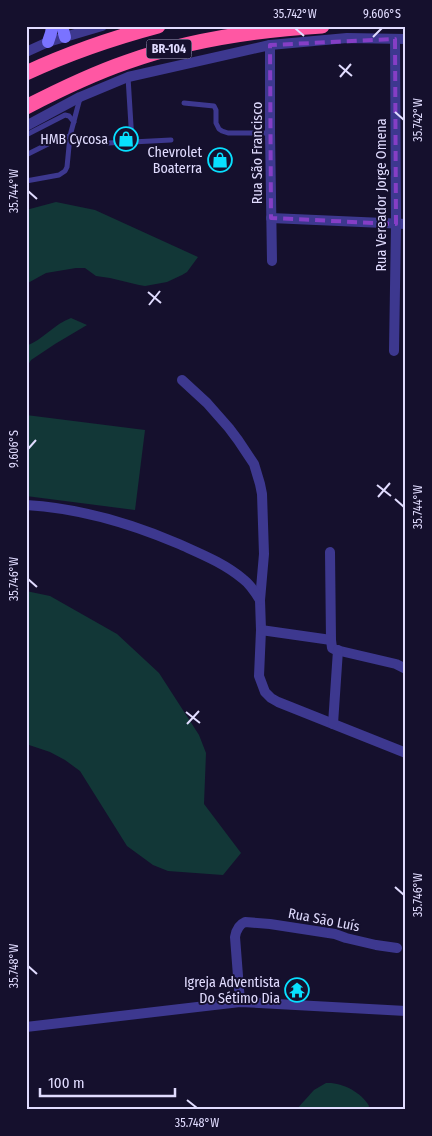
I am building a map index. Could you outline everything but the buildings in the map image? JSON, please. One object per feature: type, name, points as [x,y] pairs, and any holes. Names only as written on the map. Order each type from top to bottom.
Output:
[{"type":"highway","name":"BR-104","points":[[26,73],[93,45],[158,26]]},
{"type":"highway","name":"BR-104","points":[[26,107],[86,78],[128,61],[172,48],[239,34],[322,26]]},
{"type":"street","points":[[48,42],[52,26]]},
{"type":"street","points":[[26,52],[48,42],[63,32],[102,26]]},
{"type":"street","points":[[26,126],[80,98],[128,77],[270,46],[346,38],[400,39]]},
{"type":"street","name":"Rua Vereador Jorge Omena","points":[[394,351],[401,224],[400,39]]},
{"type":"street","name":"Rua São Francisco","points":[[270,46],[272,261]]},
{"type":"street","points":[[271,218],[401,224]]},
{"type":"street","points":[[182,380],[229,428],[254,464],[257,472],[262,494],[264,554],[260,600],[259,676],[265,692],[278,702],[405,750]]},
{"type":"street","points":[[26,505],[46,506],[102,517],[154,534],[204,555],[226,567],[244,580],[260,600]]},
{"type":"street","points":[[330,552],[332,648],[396,664],[406,669]]},
{"type":"street","points":[[261,630],[331,640]]},
{"type":"street","points":[[333,724],[338,650]]},
{"type":"street","name":"Rua São Luís","points":[[240,1002],[235,937],[238,928],[245,922],[335,934],[376,945],[397,948]]},
{"type":"street","points":[[26,1026],[240,1002],[406,1011]]},
{"type":"lane","points":[[128,77],[132,142]]},
{"type":"lane","points":[[26,181],[59,175],[65,171],[70,136],[80,98]]},
{"type":"lane","points":[[184,103],[214,106],[217,126],[225,132],[270,133]]},
{"type":"lane","points":[[26,135],[65,114],[74,122]]},
{"type":"lane","points":[[26,155],[54,141],[70,136]]},
{"type":"lane","points":[[107,143],[171,140]]},
{"type":"highlighted area","points":[[395,39],[396,224],[271,218],[270,45]]},
{"type":"green space","points":[[56,202],[95,210],[198,257],[187,272],[182,275],[167,282],[145,286],[96,276],[85,268],[46,273],[26,284],[26,210]]},
{"type":"green space","points":[[71,318],[87,325],[31,360],[26,368],[26,346]]},
{"type":"green space","points":[[26,415],[145,430],[135,510],[26,496]]},
{"type":"green space","points":[[26,591],[50,596],[117,634],[159,673],[199,735],[206,753],[204,804],[241,853],[223,875],[168,871],[153,865],[127,846],[80,771],[50,752],[26,744]]},
{"type":"green space","points":[[326,1083],[345,1086],[356,1092],[366,1101],[369,1106],[367,1110],[296,1110],[314,1090]]},
{"type":"place","name":"HMB Cycosa","points":[[126,139]]},
{"type":"place","name":"Chevrolet Boaterra","points":[[220,160]]},
{"type":"place","name":"Igreja Adventista Do Sétimo Dia","points":[[297,990]]}]
